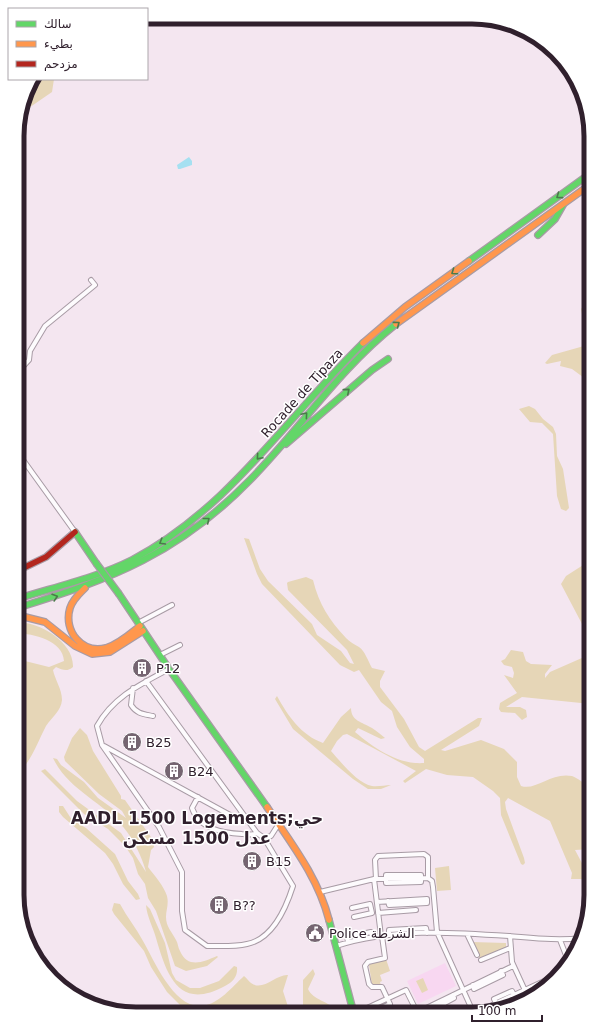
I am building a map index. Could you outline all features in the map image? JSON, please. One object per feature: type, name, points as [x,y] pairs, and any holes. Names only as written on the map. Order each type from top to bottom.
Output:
[{"type":"main road","name":"Rocade de Tipaza","points":[[24,597],[96,574],[131,560],[186,526],[234,485],[334,370],[373,333],[420,296],[584,178]]},
{"type":"main road","name":"Rocade de Tipaza","points":[[24,606],[102,581],[136,566],[186,537],[231,499],[320,398],[379,338],[452,283],[584,190]]},
{"type":"main road","points":[[577,195],[584,193]]},
{"type":"main road","points":[[538,235],[555,219],[564,204]]},
{"type":"main road","points":[[274,452],[388,358]]},
{"type":"main road","points":[[24,567],[46,557],[75,532],[119,594],[169,669],[236,760],[278,825],[303,859],[320,892],[352,1007]]},
{"type":"main road","points":[[102,581],[81,591],[71,603],[68,612],[68,621],[74,637],[81,644],[89,647],[106,648],[140,627]]},
{"type":"main road","points":[[24,617],[45,622],[75,646],[92,654],[110,652],[140,627]]},
{"type":"street","points":[[24,365],[29,360],[30,351],[45,326],[95,285],[91,280]]},
{"type":"street","points":[[24,461],[75,532]]},
{"type":"street","points":[[140,627],[172,605]]},
{"type":"street","points":[[160,655],[180,645]]},
{"type":"street","points":[[146,681],[257,833],[264,838],[293,886],[286,908],[267,934],[248,944],[207,946],[185,930],[182,911],[182,872],[158,827],[102,745],[97,726],[103,714],[133,688],[146,681],[169,669]]},
{"type":"street","points":[[133,688],[131,705],[138,713],[153,716]]},
{"type":"street","points":[[102,745],[241,821],[248,821]]},
{"type":"street","points":[[198,797],[192,808],[195,816],[200,821],[218,831],[230,834],[252,836],[257,833]]},
{"type":"street","points":[[264,838],[271,836],[278,825]]},
{"type":"street","points":[[383,1007],[390,1004],[388,998],[382,987],[372,987],[369,984],[366,966],[368,962],[385,958],[377,905],[375,860],[379,856],[426,855],[428,857],[428,878],[433,884]]},
{"type":"street","points":[[428,871],[432,875],[437,932],[472,1007]]},
{"type":"street","points":[[320,892],[375,879],[428,878]]},
{"type":"street","points":[[371,908],[388,901],[426,899],[427,903],[389,905],[388,901]]},
{"type":"street","points":[[352,908],[370,904],[371,908],[372,913],[354,917]]},
{"type":"street","points":[[378,913],[416,910]]},
{"type":"street","points":[[336,946],[372,937],[437,932],[560,940],[575,939]]},
{"type":"street","points":[[467,934],[477,955]]},
{"type":"street","points":[[510,936],[513,966],[526,993]]},
{"type":"street","points":[[560,940],[566,955]]},
{"type":"street","points":[[481,960],[510,948]]},
{"type":"street","points":[[434,1007],[453,995],[513,966]]},
{"type":"street","points":[[515,994],[543,982]]},
{"type":"street","points":[[369,1007],[406,990],[413,1007]]},
{"type":"street","points":[[492,1005],[496,1003],[494,999],[512,991],[517,997]]},
{"type":"street","points":[[430,1007],[442,1002]]},
{"type":"street","points":[[442,1002],[445,1007]]},
{"type":"shaded area","points":[[39,80],[54,80],[52,92],[27,109]]},
{"type":"shaded area","points":[[584,304],[584,317],[582,314],[581,309]]},
{"type":"shaded area","points":[[584,346],[584,378],[572,369],[560,366],[561,361],[547,364],[545,363],[552,355]]},
{"type":"shaded area","points":[[529,406],[535,409],[543,419],[553,427],[556,434],[557,456],[563,469],[569,508],[566,511],[561,509],[557,496],[553,434],[542,423],[530,422],[519,409]]},
{"type":"shaded area","points":[[244,538],[249,539],[260,569],[268,581],[312,624],[317,635],[341,651],[350,663],[354,664],[347,650],[288,590],[288,582],[306,577],[313,580],[318,597],[325,611],[335,625],[348,639],[361,649],[372,668],[385,671],[380,681],[380,687],[404,719],[419,747],[425,751],[478,718],[482,718],[479,726],[441,750],[445,751],[481,740],[504,749],[517,762],[517,777],[521,786],[532,786],[564,775],[572,776],[584,783],[584,849],[575,850],[584,866],[584,880],[571,879],[572,873],[550,821],[508,798],[505,802],[506,809],[525,863],[523,865],[521,864],[501,815],[500,798],[493,791],[473,777],[447,775],[426,769],[405,783],[403,781],[416,771],[347,734],[343,735],[331,751],[344,766],[355,777],[367,784],[372,786],[391,785],[381,789],[368,789],[353,779],[293,729],[275,699],[277,696],[296,724],[315,740],[323,743],[341,717],[351,708],[351,712],[355,718],[374,729],[385,738],[381,739],[358,728],[355,732],[370,744],[396,758],[414,763],[424,763],[424,759],[410,747],[397,727],[392,711],[381,702],[359,670],[354,672],[340,665],[262,584]]},
{"type":"shaded area","points":[[584,564],[584,628],[561,584],[566,576]]},
{"type":"shaded area","points":[[24,623],[45,630],[62,642],[68,649],[72,658],[73,667],[69,670],[65,670],[56,667],[53,670],[61,692],[61,704],[58,711],[46,726],[34,752],[24,767],[24,661],[49,667],[64,661],[62,654],[53,643],[24,634]]},
{"type":"shaded area","points":[[511,650],[523,652],[526,661],[531,664],[552,665],[545,674],[545,678],[550,672],[584,657],[584,703],[522,697],[506,707],[520,707],[526,710],[527,717],[522,720],[515,713],[501,712],[499,709],[500,703],[517,693],[504,675],[513,678],[514,673],[512,667],[504,665],[501,661],[505,659]]},
{"type":"shaded area","points":[[80,728],[87,735],[93,751],[121,796],[121,799],[125,800],[153,840],[154,847],[151,850],[148,867],[166,892],[168,902],[166,917],[167,924],[177,941],[179,950],[183,957],[192,962],[201,962],[217,956],[218,957],[207,966],[186,971],[175,966],[156,911],[148,898],[145,884],[138,874],[133,858],[125,846],[108,829],[84,814],[41,771],[45,769],[77,801],[121,833],[146,872],[137,849],[124,828],[116,819],[67,779],[53,758],[57,759],[61,765],[84,782],[98,798],[126,818],[122,811],[99,794],[65,761],[64,757],[72,738]]},
{"type":"shaded area","points":[[59,806],[63,806],[72,820],[86,828],[115,854],[128,881],[140,899],[136,900],[123,884],[113,864],[105,853],[63,817],[59,812]]},
{"type":"shaded area","points":[[449,866],[451,890],[437,891],[435,868]]},
{"type":"shaded area","points":[[114,903],[120,904],[166,982],[183,1000],[192,1005],[208,1005],[220,999],[244,976],[251,983],[260,985],[283,975],[288,975],[283,991],[288,1007],[182,1007],[167,992],[151,967],[144,951],[112,910]]},
{"type":"shaded area","points":[[146,905],[150,909],[165,943],[172,973],[176,980],[190,988],[200,988],[219,981],[234,966],[237,967],[237,970],[233,981],[209,993],[196,994],[186,992],[177,986],[165,965],[160,952]]},
{"type":"shaded area","points":[[472,942],[506,943],[506,947],[480,959]]},
{"type":"shaded area","points":[[386,959],[390,971],[380,975],[382,981],[380,982],[381,985],[372,985],[369,965],[372,962]]},
{"type":"shaded area","points":[[445,963],[456,986],[418,1004],[407,981]]},
{"type":"shaded area","points":[[313,969],[315,974],[308,989],[310,993],[333,1007],[303,1007],[303,980]]},
{"type":"shaded area","points":[[423,978],[428,990],[422,993],[416,981]]},
{"type":"water","points":[[189,157],[192,161],[192,165],[178,169],[177,165]]},
{"type":"traffic: fast","points":[[469,261],[584,178]]},
{"type":"traffic: fast","points":[[538,235],[555,219],[563,205]]},
{"type":"traffic: fast","points":[[24,606],[84,586],[114,574],[170,545],[197,527],[224,505],[250,480],[356,360],[396,324]]},
{"type":"traffic: fast","points":[[24,597],[104,572],[132,560],[167,539],[198,515],[228,488],[335,371],[363,343]]},
{"type":"traffic: fast","points":[[286,444],[372,370],[388,359]]},
{"type":"traffic: fast","points":[[75,532],[96,563]]},
{"type":"traffic: fast","points":[[96,563],[119,594]]},
{"type":"traffic: fast","points":[[119,594],[169,669],[267,807]]},
{"type":"traffic: fast","points":[[329,920],[352,1007]]},
{"type":"traffic: slow","points":[[396,324],[584,189]]},
{"type":"traffic: slow","points":[[363,343],[405,307],[469,261]]},
{"type":"traffic: slow","points":[[85,588],[73,602],[70,608],[69,617],[69,625],[72,632],[76,639],[82,644],[89,648],[106,648],[120,641],[140,626]]},
{"type":"traffic: slow","points":[[24,617],[45,622],[75,646],[92,654],[110,652],[143,631]]},
{"type":"traffic: slow","points":[[267,807],[311,875],[318,889],[329,920]]},
{"type":"traffic: jam","points":[[24,568],[46,557],[75,532]]},
{"type":"place","name":"P12","points":[[142,668]]},
{"type":"place","name":"B25","points":[[132,742]]},
{"type":"place","name":"B24","points":[[174,771]]},
{"type":"place","name":"B15","points":[[252,861]]},
{"type":"place","name":"B??","points":[[219,905]]},
{"type":"place","name":"Police الشرطة","points":[[315,933]]},
{"type":"district","name":"AADL 1500 Logements;حي عدل 1500 مسكن","points":[[197,828]]}]
